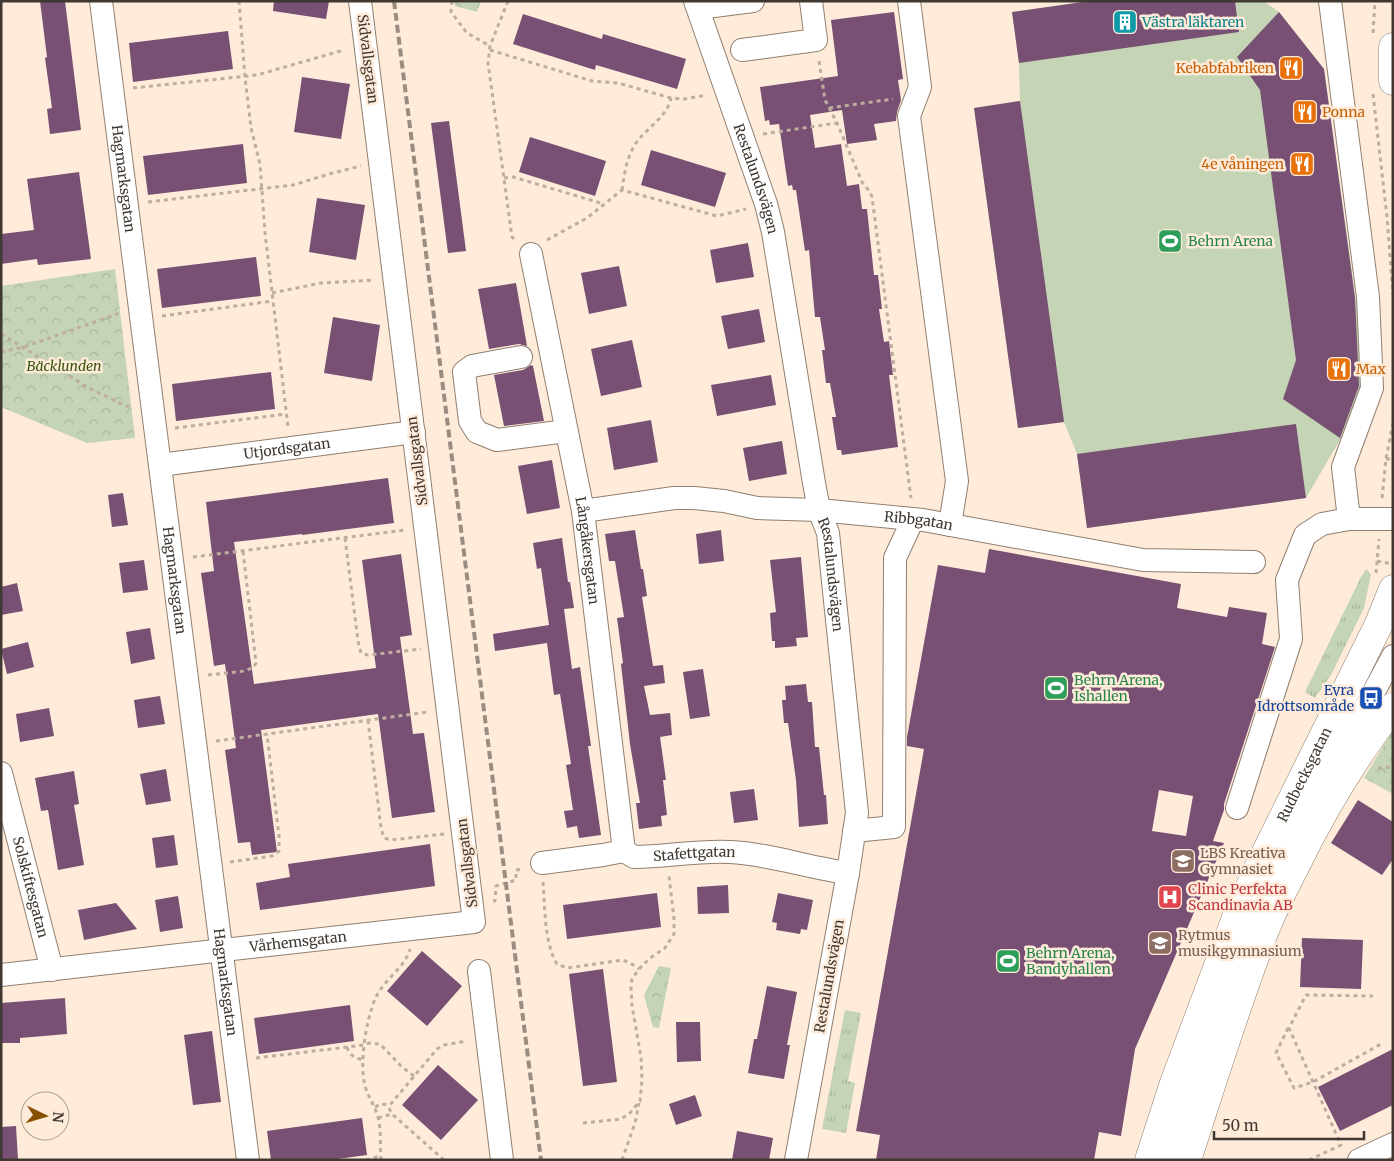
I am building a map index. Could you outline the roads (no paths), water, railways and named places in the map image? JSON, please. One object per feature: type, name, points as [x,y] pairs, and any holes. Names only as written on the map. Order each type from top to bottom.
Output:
[{"type":"main road","points":[[1383,43],[1383,85]]},
{"type":"main road","name":"Rudbecksgatan","points":[[1149,1160],[1174,1083],[1236,918],[1259,866],[1379,624],[1393,588]]},
{"type":"main road","points":[[1187,1160],[1266,929],[1293,870],[1333,794],[1363,747],[1393,707]]},
{"type":"street","name":"Hagmarksgatan","points":[[101,1],[248,1160]]},
{"type":"street","name":"Sidvallsgatan","points":[[360,1],[474,922]]},
{"type":"street","points":[[696,5],[753,1]]},
{"type":"street","points":[[742,50],[816,40],[811,1]]},
{"type":"street","points":[[909,1],[920,87],[909,116],[957,481],[950,525]]},
{"type":"street","points":[[1330,1],[1368,297],[1372,388],[1343,467],[1349,519]]},
{"type":"street","name":"Restalundsvägen","points":[[696,5],[743,136],[766,204],[773,232],[819,510],[828,533],[857,813],[848,873],[796,1160]]},
{"type":"street","name":"Långåkersgatan","points":[[531,254],[582,511],[624,851]]},
{"type":"street","points":[[521,357],[472,366],[464,372],[470,421],[477,432],[496,440],[566,431]]},
{"type":"street","name":"Utjordsgatan","points":[[160,465],[414,432]]},
{"type":"street","name":"Ribbgatan","points":[[582,511],[674,498],[724,501],[756,508],[819,510],[913,519],[1143,560],[1254,562]]},
{"type":"street","points":[[1237,808],[1291,639],[1287,580],[1305,535],[1322,524],[1349,519],[1393,518]]},
{"type":"street","points":[[854,831],[894,827],[895,558],[913,519]]},
{"type":"street","points":[[1168,1160],[1228,984],[1271,876],[1315,795],[1346,744],[1393,656]]},
{"type":"street","name":"Solskiftesgatan","points":[[1,773],[52,970]]},
{"type":"street","name":"Stafettgatan","points":[[542,863],[624,851],[634,857],[729,851],[757,854],[789,860],[823,870],[848,873]]},
{"type":"street","name":"Vårhemsgatan","points":[[1,976],[474,922]]},
{"type":"street","points":[[479,971],[502,1160]]},
{"type":"street","points":[[1359,1160],[1393,1144]]},
{"type":"railway","points":[[394,1],[541,1160]]},
{"type":"place","name":"Västra läktaren","points":[[1125,22]]},
{"type":"place","name":"Kebabfabriken","points":[[1291,68]]},
{"type":"place","name":"Ponna","points":[[1305,112]]},
{"type":"place","name":"4e våningen","points":[[1302,164]]},
{"type":"place","name":"Behrn Arena","points":[[1170,241]]},
{"type":"place","name":"Max","points":[[1339,369]]},
{"type":"place","name":"Behrn Arena, Ishallen","points":[[1056,688]]},
{"type":"place","name":"Eyra Idrottsområde","points":[[1371,698]]},
{"type":"place","name":"LBS Kreativa Gymnasiet","points":[[1183,861]]},
{"type":"place","name":"Clinic Perfekta Scandinavia AB","points":[[1170,897]]},
{"type":"place","name":"Rytmus musikgymnasium","points":[[1160,943]]},
{"type":"place","name":"Behrn Arena, Bandyhallen","points":[[1008,961]]},
{"type":"park label","name":"Bäcklunden","points":[[64,366]]}]
